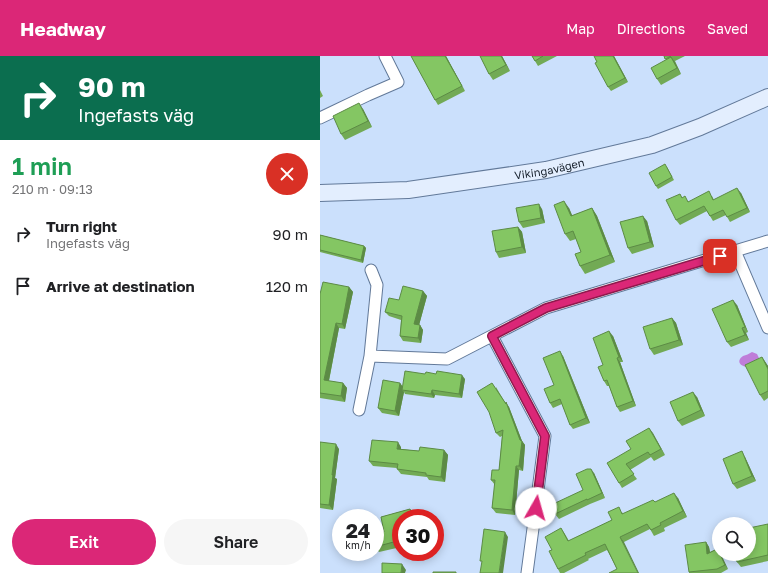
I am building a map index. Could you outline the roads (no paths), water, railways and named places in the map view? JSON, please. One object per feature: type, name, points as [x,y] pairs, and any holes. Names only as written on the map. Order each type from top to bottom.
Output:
[{"type":"main road","name":"Vikingavägen","points":[[320,193],[408,190],[546,170],[652,145],[766,101]]},
{"type":"street","points":[[320,118],[398,82],[385,56]]},
{"type":"street","points":[[370,356],[447,359],[546,308],[768,241]]},
{"type":"street","points":[[735,251],[768,328]]},
{"type":"street","points":[[359,410],[370,356],[377,285],[371,270]]},
{"type":"street","points":[[492,336],[545,436],[527,573]]}]
